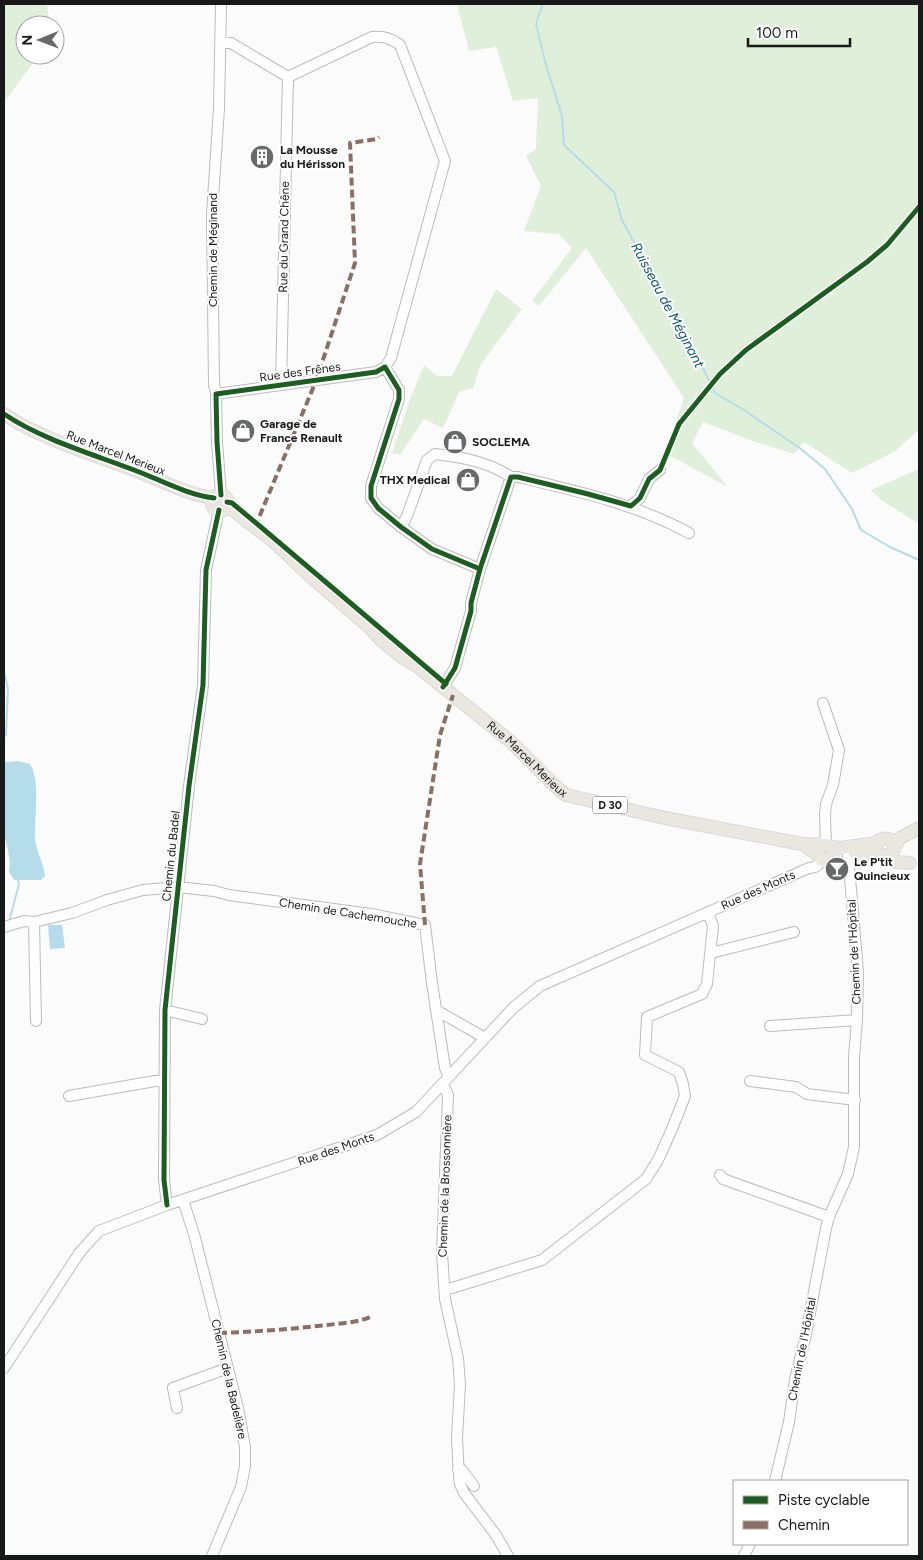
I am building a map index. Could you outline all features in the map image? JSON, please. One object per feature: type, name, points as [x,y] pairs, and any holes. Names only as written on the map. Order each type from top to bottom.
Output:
[{"type":"main road","name":"Rue Marcel Merieux","points":[[7,417],[38,433],[195,495],[220,502],[263,533],[369,627],[382,641],[403,658],[418,666],[510,741],[554,786],[566,795],[665,818],[802,844],[808,843],[824,852],[848,854],[887,848]]},
{"type":"main road","points":[[887,848],[914,830]]},
{"type":"main road","name":"Rue Marcel Merieux","points":[[824,852],[841,848],[887,848]]},
{"type":"main road","name":"D 30","points":[[887,848],[897,862],[914,865]]},
{"type":"street","name":"Chemin de Méginand","points":[[220,4],[219,108],[212,214],[214,374],[220,502]]},
{"type":"street","points":[[220,42],[231,43],[288,77],[372,37],[383,36],[392,39],[400,45],[446,161],[391,358],[386,367],[400,390],[400,399],[371,486],[371,498],[378,508],[432,549],[480,569]]},
{"type":"street","name":"Rue du Grand Chêne","points":[[281,385],[288,77]]},
{"type":"street","name":"Rue des Frênes","points":[[216,394],[376,372],[386,367]]},
{"type":"street","points":[[401,527],[427,460],[435,454],[451,456],[489,466],[511,477],[528,479],[631,506],[689,534]]},
{"type":"street","points":[[631,506],[640,498],[649,479],[660,470]]},
{"type":"street","points":[[443,687],[455,668],[480,569],[511,477]]},
{"type":"street","name":"Chemin du Badel","points":[[167,1205],[164,1180],[165,1010],[189,786],[203,685],[206,570],[220,502]]},
{"type":"street","points":[[823,703],[839,750],[833,785],[826,804],[824,852]]},
{"type":"street","name":"Rue des Monts","points":[[4,1368],[80,1252],[99,1231],[167,1205],[377,1135],[416,1112],[512,1008],[540,986],[809,868],[824,852]]},
{"type":"street","name":"Chemin de l'Hôpital","points":[[775,1480],[789,1422],[795,1380],[829,1217],[848,1174],[854,1148],[854,1056],[858,972],[848,854]]},
{"type":"street","points":[[4,927],[24,921],[34,922],[72,913],[107,900],[143,890],[178,887]]},
{"type":"street","name":"Chemin de Cachemouche","points":[[178,887],[371,914],[425,925],[446,1081]]},
{"type":"street","name":"Rue des Monts","points":[[444,1289],[542,1260],[646,1179],[658,1160],[685,1096],[679,1072],[645,1055],[647,1017],[702,994],[707,984],[713,926],[708,912]]},
{"type":"street","points":[[34,922],[36,1021]]},
{"type":"street","points":[[711,953],[794,932]]},
{"type":"street","points":[[165,1010],[202,1019]]},
{"type":"street","points":[[436,1010],[486,1038]]},
{"type":"street","name":"Chemin de l'Hôpital","points":[[770,1026],[857,1020]]},
{"type":"street","points":[[69,1096],[164,1081]]},
{"type":"street","name":"Chemin de la Brossonnière","points":[[446,1081],[448,1094],[442,1253],[445,1299],[458,1358],[460,1385],[457,1438],[458,1470],[460,1484],[464,1492],[496,1534],[508,1556]]},
{"type":"street","points":[[750,1081],[796,1086],[807,1094],[855,1100]]},
{"type":"street","points":[[720,1175],[723,1180],[829,1217]]},
{"type":"street","name":"Chemin de la Badelière","points":[[183,1200],[194,1234],[240,1415],[244,1447],[245,1466],[241,1487],[212,1556]]},
{"type":"street","points":[[177,1408],[173,1388],[228,1368]]},
{"type":"street","points":[[458,1470],[462,1470],[474,1486]]},
{"type":"green space","points":[[4,4],[47,4],[48,15],[15,15],[15,65],[32,65],[4,102]]},
{"type":"green space","points":[[457,4],[919,4],[919,430],[894,452],[852,473],[804,442],[794,454],[703,422],[692,443],[728,487],[665,453],[684,398],[586,248],[539,306],[532,301],[572,248],[559,234],[524,231],[541,186],[526,156],[536,149],[538,98],[513,101],[496,47],[469,51]]},
{"type":"green space","points":[[496,289],[522,309],[481,364],[473,388],[459,392],[443,428],[424,419],[400,455],[392,453],[410,399],[424,365],[437,376],[452,376]]},
{"type":"green space","points":[[919,469],[919,524],[881,500],[871,490]]},
{"type":"water","points":[[19,761],[30,764],[35,780],[35,838],[45,876],[41,880],[14,880],[9,872],[10,862],[4,828],[4,762]]},
{"type":"water","points":[[48,925],[62,925],[65,948],[50,949]]},
{"type":"waterway","name":"Ruisseau de Méginant","points":[[543,4],[536,24],[546,65],[562,116],[564,145],[614,192],[622,220],[715,393],[744,410],[801,449],[825,469],[852,509],[861,530],[890,547],[919,560]]},
{"type":"waterway","points":[[4,672],[8,688],[6,735],[4,737]]},
{"type":"waterway","points":[[4,832],[8,845]]},
{"type":"waterway","points":[[9,922],[19,884],[17,878]]},
{"type":"marked path","points":[[255,527],[316,381],[355,263],[350,143],[377,139],[379,137]]},
{"type":"marked path","points":[[425,925],[420,864],[440,735],[453,695]]},
{"type":"marked path","points":[[219,1333],[344,1323],[372,1316]]},
{"type":"cycle path","points":[[443,687],[455,668],[471,611],[471,603],[480,569],[511,477],[518,477],[631,506],[640,498],[649,479],[660,470],[679,424],[720,374],[746,350],[867,262],[887,245],[919,207]]},
{"type":"cycle path","points":[[221,495],[216,394],[376,372],[385,367],[399,390],[399,399],[371,486],[371,498],[378,508],[432,549],[480,569]]},
{"type":"cycle path","points":[[4,414],[34,431],[67,445],[183,490],[214,498]]},
{"type":"cycle path","points":[[227,502],[232,503],[446,684]]},
{"type":"cycle path","points":[[167,1205],[164,1180],[165,1010],[189,786],[203,685],[206,570],[219,510]]},
{"type":"place","name":"La Mousse du Hérisson","points":[[262,157]]},
{"type":"place","name":"Garage de France Renault","points":[[243,431]]},
{"type":"place","name":"SOCLEMA","points":[[455,442]]},
{"type":"place","name":"THX Medical","points":[[468,480]]},
{"type":"place","name":"Le P'tit Quincieux","points":[[837,869]]}]
